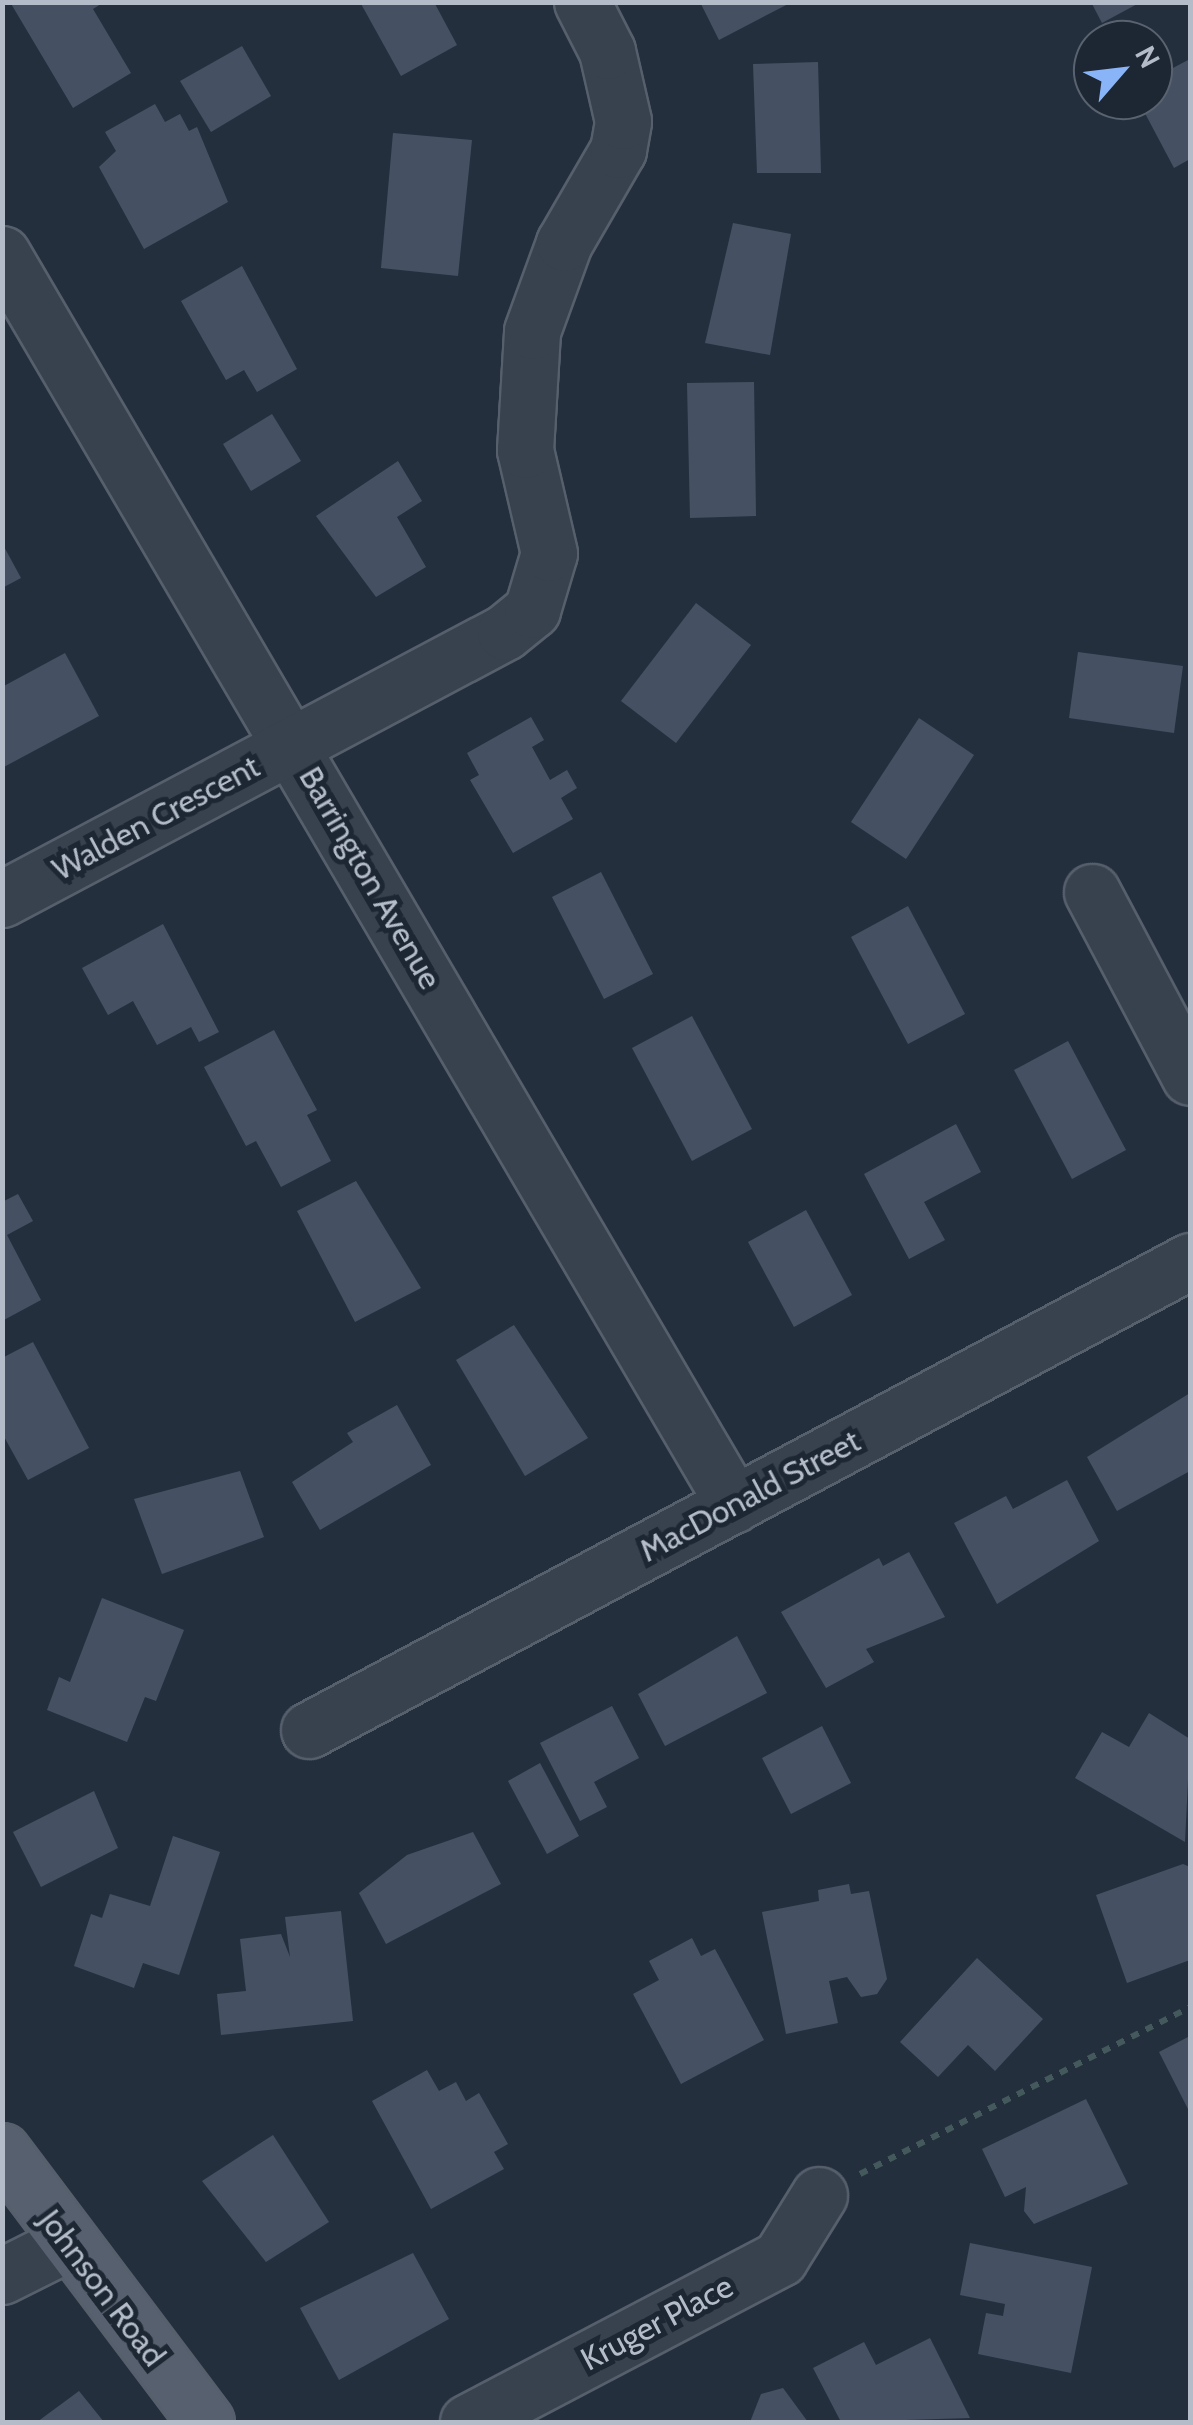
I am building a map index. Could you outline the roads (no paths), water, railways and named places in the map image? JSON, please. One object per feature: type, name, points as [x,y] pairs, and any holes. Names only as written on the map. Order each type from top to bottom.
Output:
[{"type":"main road","name":"Johnson Road","points":[[2,2151],[66,2244],[206,2422]]},
{"type":"street","name":"Walden Crescent","points":[[2,899],[504,632],[532,610],[545,580],[549,554],[526,450],[532,331],[564,243],[618,150],[623,121],[607,51],[582,2]]},
{"type":"street","name":"Barrington Avenue","points":[[2,254],[294,746],[734,1504]]},
{"type":"street","points":[[1092,892],[1190,1077]]},
{"type":"street","name":"MacDonald Street","points":[[310,1730],[1190,1261]]},
{"type":"street","name":"Kruger Place","points":[[468,2422],[780,2258],[819,2195]]},
{"type":"street","points":[[2,2276],[66,2244]]}]
